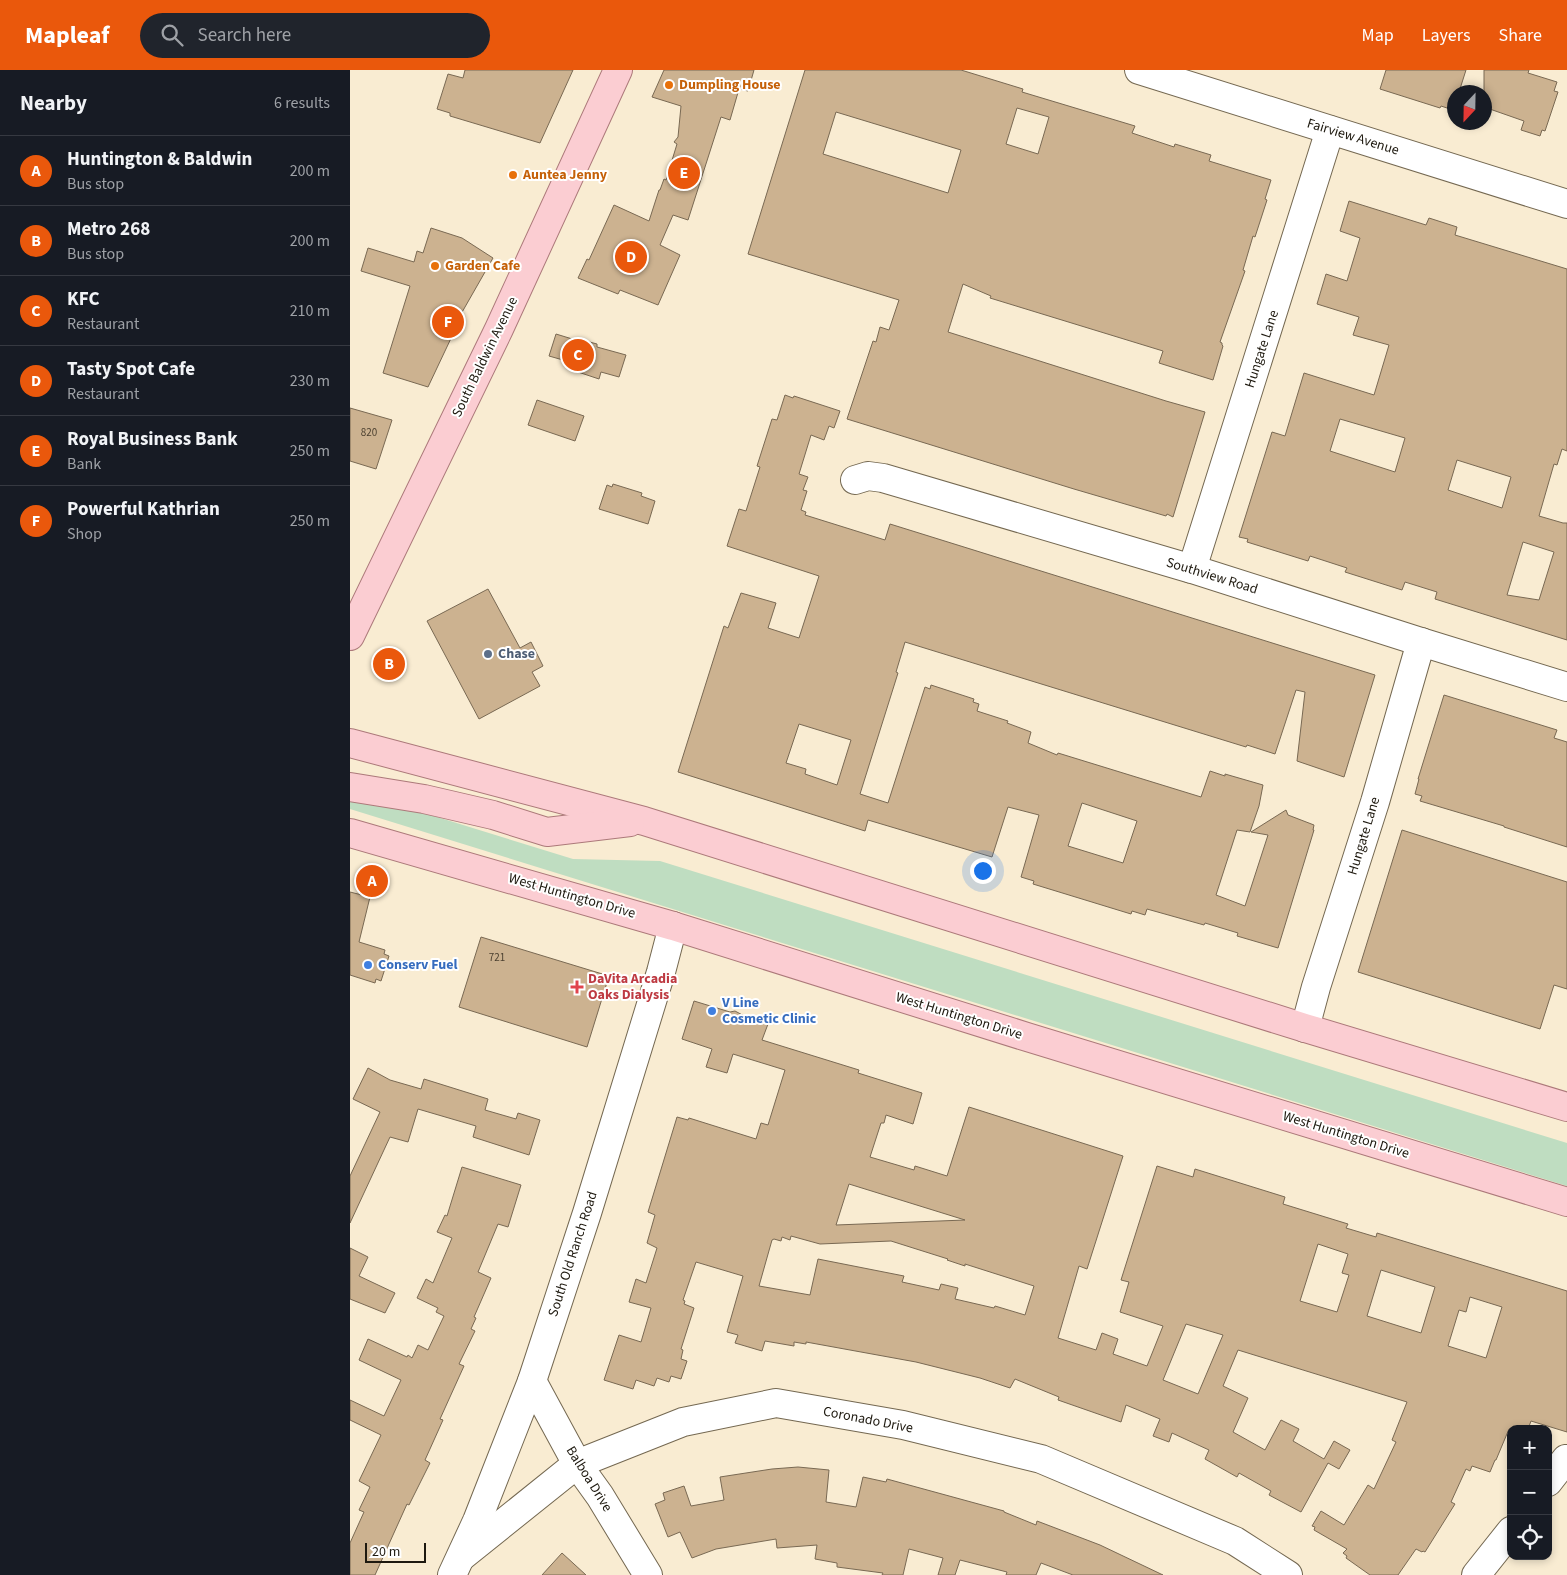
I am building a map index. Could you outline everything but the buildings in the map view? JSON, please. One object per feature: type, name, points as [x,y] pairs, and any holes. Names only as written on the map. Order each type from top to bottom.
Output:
[{"type":"main road","name":"South Baldwin Avenue","points":[[350,636],[496,336],[618,70]]},
{"type":"main road","points":[[350,742],[644,821],[1305,1028],[1567,1107]]},
{"type":"main road","points":[[350,787],[424,799],[494,815],[547,832],[644,821]]},
{"type":"main road","name":"West Huntington Drive","points":[[350,833],[674,926],[1011,1032],[1567,1202]]},
{"type":"street","name":"Fairview Avenue","points":[[1140,70],[1567,204]]},
{"type":"street","name":"Hungate Lane","points":[[1192,568],[1330,130]]},
{"type":"street","name":"Southview Road","points":[[855,480],[868,476],[883,478],[1192,568],[1567,687]]},
{"type":"street","name":"Hungate Lane","points":[[1305,1028],[1316,987],[1375,802],[1421,642]]},
{"type":"street","name":"South Old Ranch Road","points":[[457,1566],[477,1521],[532,1381],[587,1213],[674,926]]},
{"type":"street","name":"Balboa Drive","points":[[532,1381],[577,1464],[600,1496],[648,1575]]},
{"type":"street","name":"Coronado Drive","points":[[457,1566],[577,1464],[683,1422],[776,1403],[902,1425],[1041,1459],[1235,1541],[1288,1575]]},
{"type":"street","points":[[1552,1477],[1566,1459]]},
{"type":"street","points":[[1476,1575],[1507,1535]]},
{"type":"green space","points":[[350,801],[395,804],[573,859],[660,861],[1567,1143],[1567,1186],[350,809]]},
{"type":"place","name":"Dumpling House","points":[[669,85]]},
{"type":"place","name":"Royal Business Bank","points":[[684,173]]},
{"type":"place","name":"Auntea Jenny","points":[[513,175]]},
{"type":"place","name":"Tasty Spot Cafe","points":[[631,257]]},
{"type":"place","name":"Garden Cafe","points":[[435,266]]},
{"type":"place","name":"Powerful Kathrian","points":[[448,322]]},
{"type":"place","name":"KFC","points":[[578,355]]},
{"type":"place","name":"Chase","points":[[488,654]]},
{"type":"place","name":"Metro 268","points":[[389,664]]},
{"type":"place","name":"Huntington & Baldwin","points":[[372,881]]},
{"type":"place","name":"Conserv Fuel","points":[[368,965]]},
{"type":"place","name":"DaVita Arcadia Oaks Dialysis","points":[[577,987]]},
{"type":"place","name":"V Line Cosmetic Clinic","points":[[712,1011]]}]
